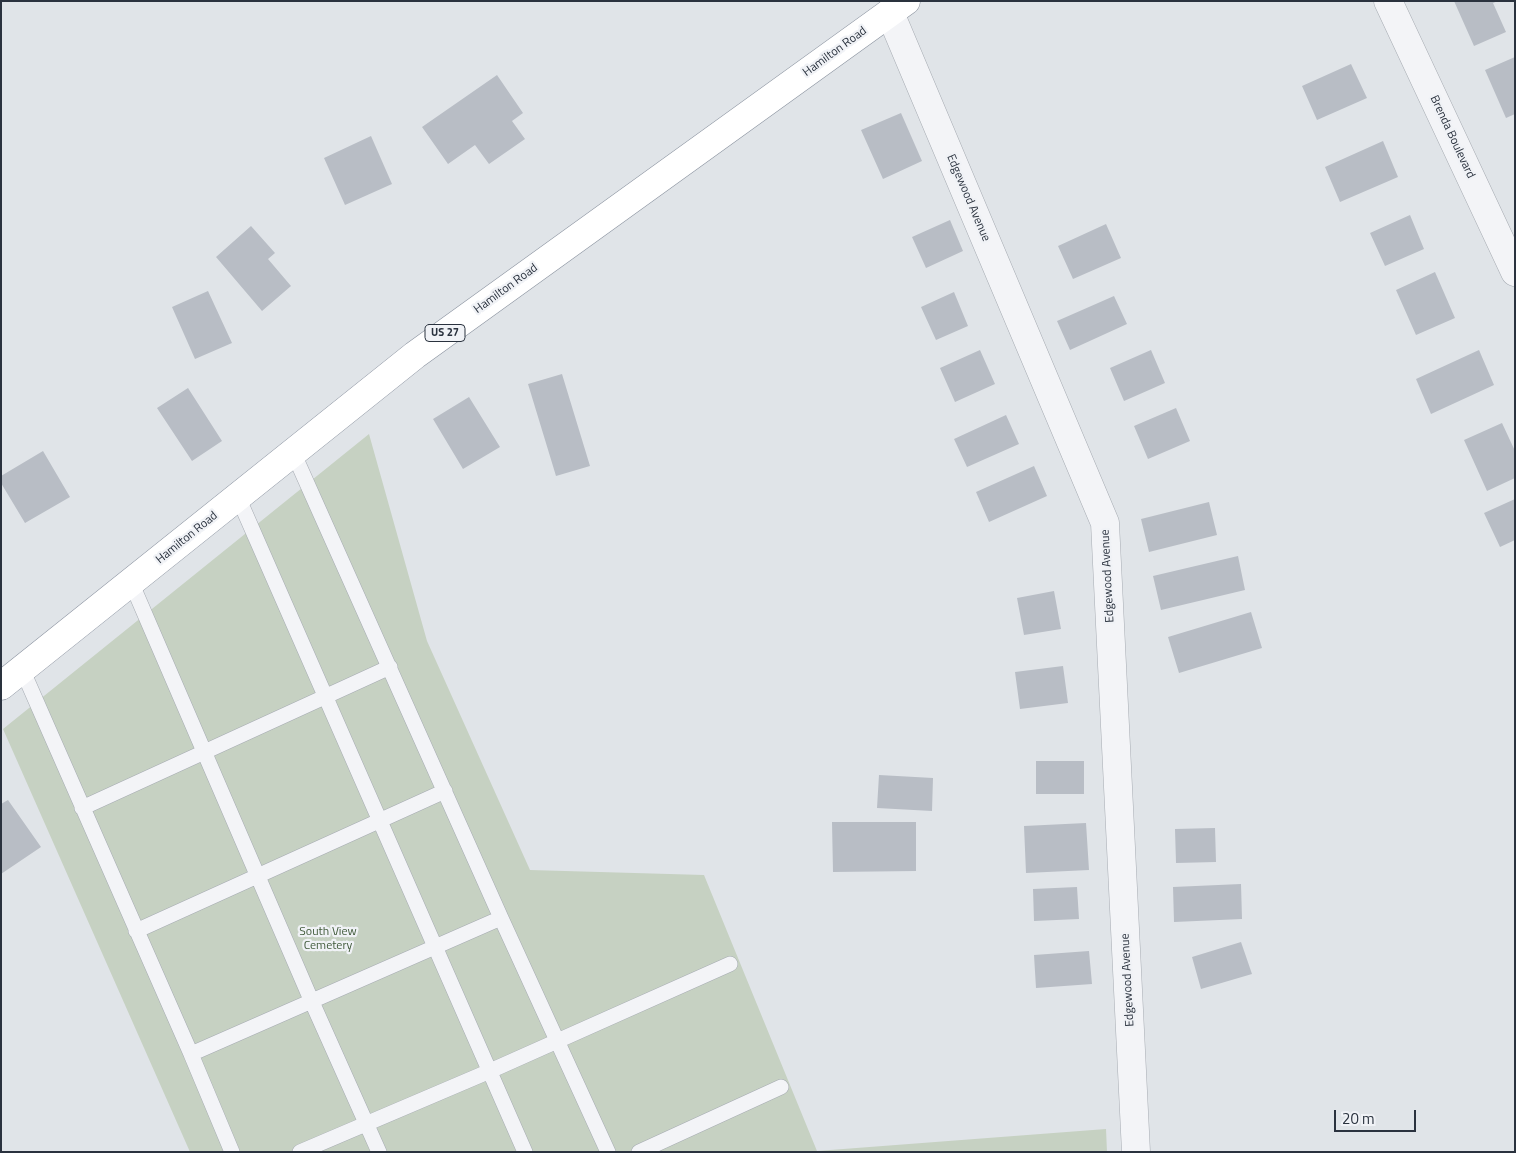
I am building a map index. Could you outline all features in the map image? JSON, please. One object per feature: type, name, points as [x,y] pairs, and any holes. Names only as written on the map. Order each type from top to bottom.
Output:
[{"type":"highway","name":"Hamilton Road","points":[[8,678],[415,355],[898,7]]},
{"type":"street","name":"Brenda Boulevard","points":[[1388,1],[1515,272]]},
{"type":"street","name":"Edgewood Avenue","points":[[898,7],[1105,523],[1136,1152]]},
{"type":"lane","points":[[293,452],[501,918],[608,1152]]},
{"type":"lane","points":[[238,497],[525,1152]]},
{"type":"lane","points":[[131,582],[312,1002],[379,1152]]},
{"type":"lane","points":[[82,808],[390,667]]},
{"type":"lane","points":[[8,678],[82,808],[191,1054],[232,1152]]},
{"type":"lane","points":[[136,931],[445,791]]},
{"type":"lane","points":[[191,1054],[501,918]]},
{"type":"lane","points":[[300,1152],[490,1071],[730,964]]},
{"type":"lane","points":[[639,1152],[781,1087]]},
{"type":"green space","name":"South View Cemetery","points":[[369,434],[427,641],[530,870],[704,875],[817,1151],[1106,1129],[1107,1152],[190,1152],[3,729]]},
{"type":"building","points":[[1454,1],[1498,1],[1493,3],[1506,32],[1474,46]]},
{"type":"building","points":[[1515,57],[1515,114],[1506,118],[1485,70]]},
{"type":"building","points":[[1351,64],[1367,98],[1317,120],[1302,86]]},
{"type":"building","points":[[497,75],[523,113],[512,121],[525,139],[489,164],[475,145],[448,164],[422,127]]},
{"type":"building","points":[[901,113],[922,161],[883,179],[861,130]]},
{"type":"building","points":[[371,136],[392,184],[345,205],[324,158]]},
{"type":"building","points":[[1383,141],[1398,177],[1340,202],[1325,167]]},
{"type":"building","points":[[1410,215],[1424,249],[1385,266],[1370,233]]},
{"type":"building","points":[[950,220],[963,251],[926,268],[912,237]]},
{"type":"building","points":[[1106,224],[1121,258],[1073,279],[1058,246]]},
{"type":"building","points":[[251,226],[275,253],[268,259],[291,286],[262,311],[216,257]]},
{"type":"building","points":[[1435,272],[1455,318],[1416,335],[1396,290]]},
{"type":"building","points":[[208,291],[232,343],[195,359],[172,307]]},
{"type":"building","points":[[954,292],[968,326],[936,340],[921,307]]},
{"type":"building","points":[[1114,296],[1127,324],[1070,350],[1057,321]]},
{"type":"building","points":[[980,350],[995,384],[955,402],[940,368]]},
{"type":"building","points":[[1151,350],[1165,383],[1124,401],[1110,368]]},
{"type":"building","points":[[1479,350],[1494,385],[1431,414],[1416,379]]},
{"type":"building","points":[[562,374],[590,466],[556,476],[528,384]]},
{"type":"building","points":[[188,388],[222,441],[192,461],[157,408]]},
{"type":"building","points":[[469,397],[500,447],[463,469],[433,419]]},
{"type":"building","points":[[1176,408],[1190,441],[1148,459],[1134,426]]},
{"type":"building","points":[[1006,415],[1019,444],[967,467],[954,439]]},
{"type":"building","points":[[1502,423],[1515,451],[1515,478],[1487,491],[1464,440]]},
{"type":"building","points":[[43,451],[70,497],[25,523],[1,483],[1,476]]},
{"type":"building","points":[[1034,466],[1047,496],[989,522],[976,492]]},
{"type":"building","points":[[1515,499],[1515,540],[1500,547],[1484,513]]},
{"type":"building","points":[[1209,502],[1217,535],[1149,552],[1141,519]]},
{"type":"building","points":[[1238,556],[1245,590],[1161,610],[1153,576]]},
{"type":"building","points":[[1054,591],[1061,629],[1024,635],[1017,598]]},
{"type":"building","points":[[1251,612],[1262,648],[1179,673],[1168,637]]},
{"type":"building","points":[[1063,666],[1068,703],[1020,709],[1015,672]]},
{"type":"building","points":[[1036,761],[1084,761],[1084,794],[1036,794]]},
{"type":"building","points":[[879,775],[933,778],[932,811],[877,808]]},
{"type":"building","points":[[8,800],[41,847],[1,874],[1,804]]},
{"type":"building","points":[[832,822],[916,822],[916,871],[833,872]]},
{"type":"building","points":[[1086,823],[1089,870],[1026,873],[1024,826]]},
{"type":"building","points":[[1215,828],[1216,862],[1176,863],[1175,829]]},
{"type":"building","points":[[1241,884],[1242,919],[1174,922],[1173,887]]},
{"type":"building","points":[[1077,887],[1079,919],[1034,921],[1033,889]]},
{"type":"building","points":[[1241,942],[1252,974],[1201,989],[1192,957]]},
{"type":"building","points":[[1089,951],[1092,984],[1036,988],[1034,955]]}]
